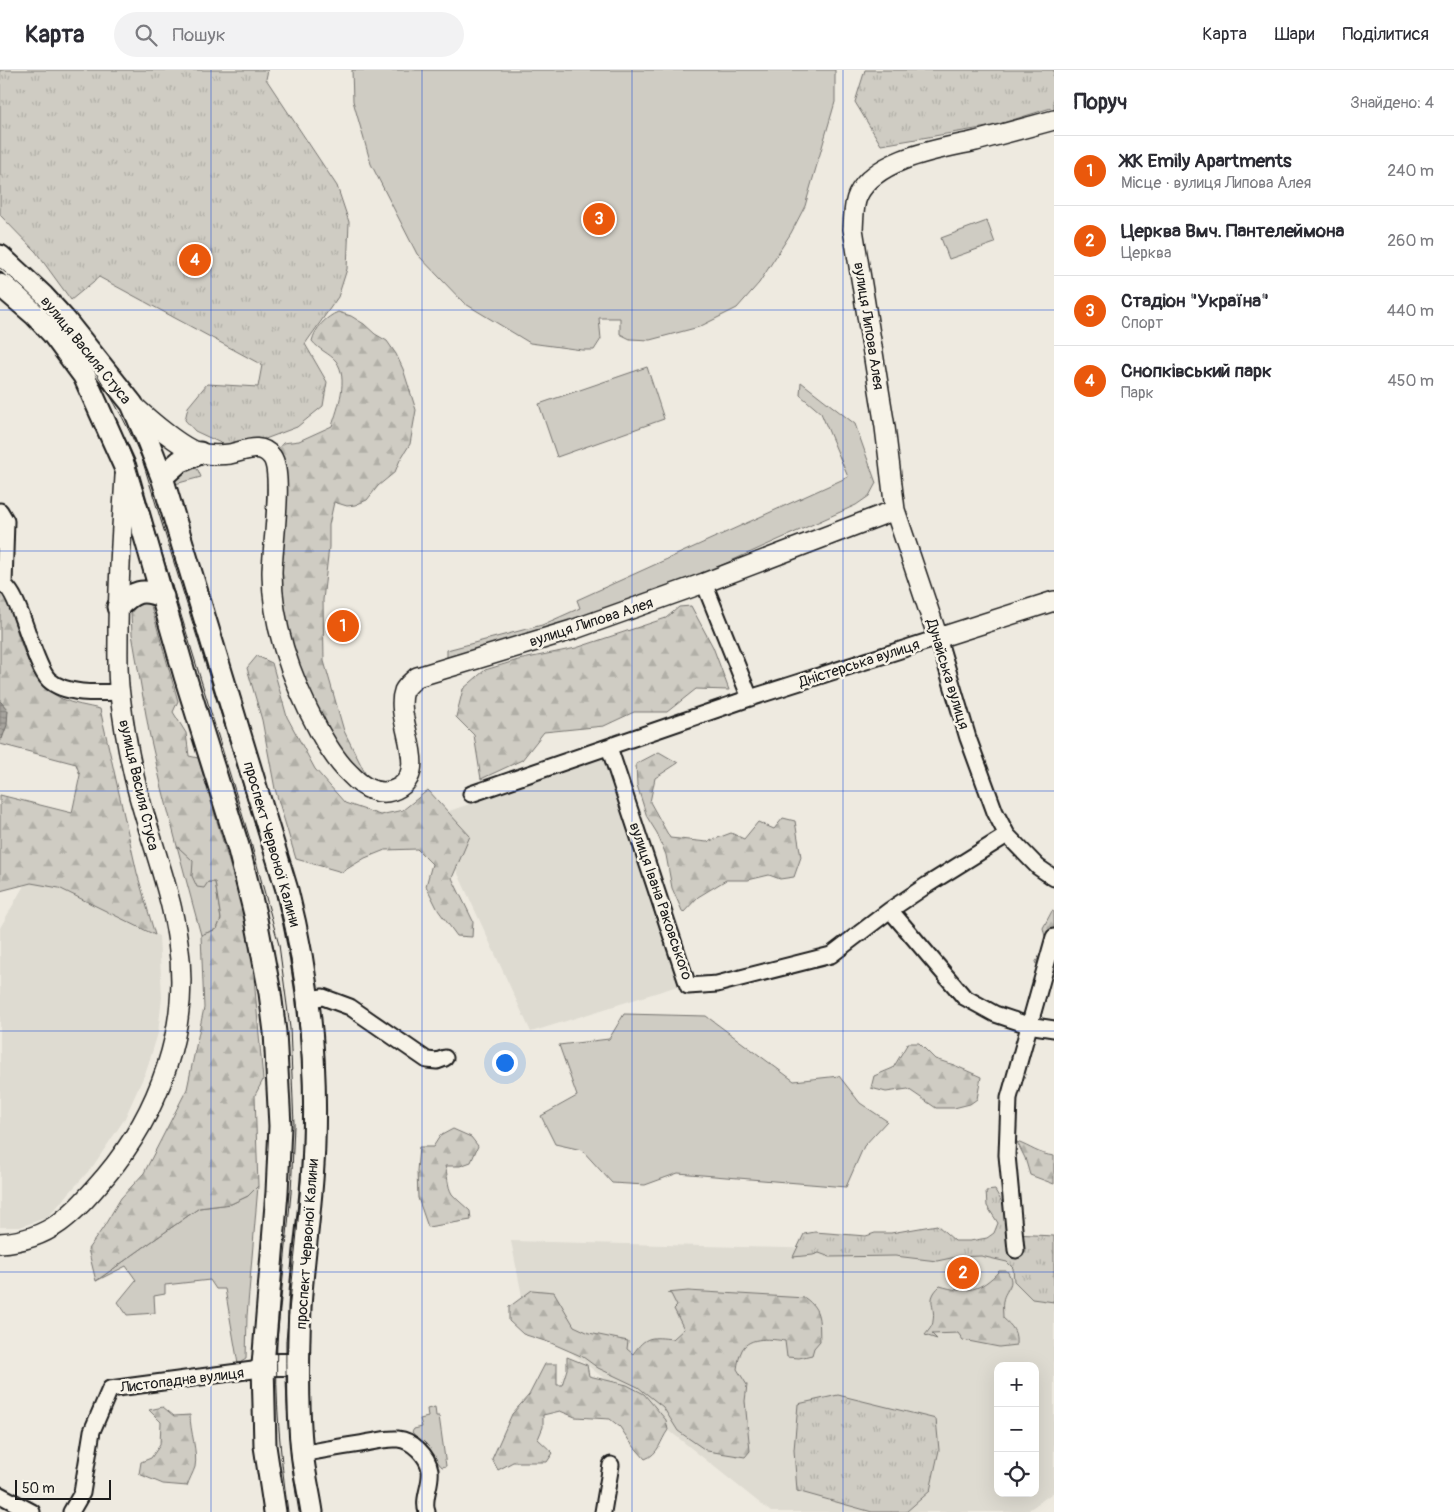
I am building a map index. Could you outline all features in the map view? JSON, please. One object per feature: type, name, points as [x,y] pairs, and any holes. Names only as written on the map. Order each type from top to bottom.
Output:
[{"type":"main road","name":"вулиця Василя Стуса","points":[[0,256],[43,296],[65,320],[132,404],[158,467]]},
{"type":"main road","name":"вулиця Василя Стуса","points":[[0,285],[28,308],[53,334],[84,376],[125,467]]},
{"type":"main road","points":[[158,467],[178,462],[200,453]]},
{"type":"main road","points":[[125,467],[238,846],[263,951],[272,1003],[280,1126],[277,1192],[263,1365],[265,1446],[275,1512]]},
{"type":"main road","name":"проспект Червоної Калини","points":[[158,467],[288,890],[298,933],[308,999],[314,1098],[314,1141],[300,1307],[298,1364],[302,1454],[312,1512]]},
{"type":"main road","points":[[118,607],[129,596],[139,592],[150,592],[163,597]]},
{"type":"main road","points":[[186,676],[218,664]]},
{"type":"main road","points":[[263,1365],[298,1364]]},
{"type":"street","name":"вулиця Липова Алея","points":[[132,404],[163,430],[200,453],[229,454],[253,448],[267,452],[273,458],[276,468],[277,492],[272,573],[277,624],[295,678],[308,712],[329,749],[345,770],[358,783],[371,791],[388,792],[405,783],[411,772],[411,756],[401,705],[405,689],[417,677],[572,630],[704,583],[895,510],[885,427],[853,229],[855,204],[858,194],[874,176],[894,163],[928,152],[1054,120]]},
{"type":"street","name":"вулиця Василя Стуса","points":[[0,1243],[29,1239],[47,1232],[66,1219],[117,1162],[144,1122],[165,1074],[172,1048],[179,1007],[181,983],[178,940],[139,794],[129,751],[119,692],[118,607],[125,467]]},
{"type":"street","name":"Дунайська вулиця","points":[[895,510],[938,638],[982,779],[995,812],[1007,835],[1038,867],[1054,878]]},
{"type":"street","points":[[0,511],[6,521],[2,584],[9,588],[19,608],[36,658],[49,680],[71,690],[91,693],[119,692]]},
{"type":"street","points":[[704,583],[750,698]]},
{"type":"street","name":"Дністерська вулиця","points":[[472,794],[750,698],[1054,601]]},
{"type":"street","name":"вулиця Івана Раковського","points":[[609,747],[688,986],[718,984],[830,955],[890,910]]},
{"type":"street","points":[[1007,835],[927,884],[890,910],[964,997],[995,1014],[1028,1025],[1054,1029]]},
{"type":"street","points":[[1016,1250],[1008,1155],[1009,1098],[1054,938]]},
{"type":"street","points":[[308,999],[323,997],[350,1007],[428,1060],[437,1061],[445,1058]]},
{"type":"street","name":"Листопадна вулиця","points":[[71,1512],[82,1493],[92,1430],[110,1389],[253,1370],[263,1365]]},
{"type":"street","points":[[302,1454],[380,1440],[400,1439],[408,1442],[427,1460],[430,1471],[425,1501],[427,1512]]},
{"type":"street","points":[[603,1512],[611,1466]]},
{"type":"street","points":[[0,1495],[32,1512]]},
{"type":"shaded area","points":[[0,701],[8,710],[7,725],[2,739],[0,738]]},
{"type":"shaded area","points":[[605,757],[684,984],[531,1032],[432,817]]},
{"type":"shaded area","points":[[27,880],[64,887],[159,936],[162,997],[158,1033],[147,1069],[124,1120],[93,1166],[48,1217],[20,1227],[0,1227],[0,928]]},
{"type":"shaded area","points":[[511,1241],[1054,1255],[1054,1492],[1026,1512],[771,1512],[526,1316]]},
{"type":"green space","points":[[0,70],[268,70],[266,79],[337,186],[349,222],[347,269],[338,297],[305,344],[327,382],[323,406],[297,427],[252,444],[227,446],[195,431],[185,420],[188,407],[207,384],[258,387],[262,365],[99,277],[71,300],[36,252],[0,215]]},
{"type":"green space","points":[[352,70],[835,70],[835,102],[805,206],[791,233],[759,283],[737,308],[699,327],[650,340],[630,339],[620,334],[620,318],[599,318],[601,339],[594,350],[582,350],[530,343],[464,303],[417,254],[371,164],[353,101]]},
{"type":"green space","points":[[865,70],[1054,70],[1054,107],[993,126],[881,145],[855,102]]},
{"type":"green space","points":[[987,221],[995,243],[949,259],[941,238]]},
{"type":"green space","points":[[338,312],[351,316],[387,341],[403,369],[416,410],[410,444],[395,472],[378,486],[367,500],[347,506],[334,502],[329,525],[329,547],[323,600],[324,661],[344,731],[373,789],[332,750],[282,628],[277,450],[283,443],[299,441],[332,426],[341,393],[342,376],[336,361],[312,341],[322,323]]},
{"type":"green space","points":[[647,367],[664,419],[557,457],[539,404]]},
{"type":"green space","points":[[801,382],[855,424],[876,483],[869,496],[856,505],[713,569],[557,626],[447,658],[447,650],[542,625],[580,608],[577,600],[848,477],[821,413],[800,395]]},
{"type":"green space","points":[[193,466],[198,470],[201,477],[175,484],[174,476]]},
{"type":"green space","points":[[0,593],[7,599],[20,641],[32,668],[40,680],[50,691],[62,699],[100,709],[137,873],[155,935],[59,888],[31,883],[0,891],[0,795],[72,813],[80,775],[76,764],[0,744],[8,711],[0,701]]},
{"type":"green space","points":[[145,602],[151,606],[178,701],[173,712],[186,733],[189,756],[198,758],[250,932],[263,1080],[255,1095],[258,1186],[248,1196],[231,1204],[199,1208],[96,1281],[88,1249],[121,1198],[144,1173],[187,1089],[204,1008],[201,935],[217,929],[221,919],[215,882],[208,882],[204,888],[197,887],[192,876],[193,861],[177,846],[161,784],[149,732],[132,634],[131,613],[137,605]]},
{"type":"green space","points":[[691,606],[713,647],[729,690],[696,689],[667,712],[634,712],[604,726],[544,732],[522,760],[481,779],[474,735],[456,717],[463,689],[485,670],[518,660],[576,648],[666,618],[679,607]]},
{"type":"green space","points":[[257,656],[272,663],[287,717],[315,769],[345,803],[380,815],[403,810],[428,790],[470,836],[452,878],[473,921],[472,937],[457,936],[438,910],[426,886],[432,864],[417,849],[385,850],[365,858],[342,872],[296,859],[275,789],[262,720],[247,668]]},
{"type":"green space","points":[[659,752],[678,763],[655,778],[650,802],[670,838],[707,842],[731,833],[744,839],[758,822],[774,829],[783,818],[795,821],[801,857],[794,877],[780,879],[769,875],[748,880],[726,880],[698,897],[683,913],[672,888],[666,855],[657,833],[647,817],[637,785],[636,764]]},
{"type":"green space","points":[[177,846],[194,861],[192,876],[208,882],[215,882],[221,919],[217,929],[201,935]]},
{"type":"green space","points":[[1052,911],[1054,912],[1054,974],[1035,963],[1047,945],[1043,928]]},
{"type":"green space","points":[[624,1014],[706,1016],[794,1081],[839,1076],[860,1103],[887,1121],[864,1146],[846,1187],[678,1173],[645,1185],[612,1183],[582,1150],[555,1144],[541,1116],[577,1096],[559,1045],[609,1039]]},
{"type":"green space","points":[[908,1043],[919,1043],[935,1059],[981,1077],[977,1099],[970,1104],[954,1108],[936,1108],[908,1089],[886,1092],[871,1088],[874,1076],[893,1068]]},
{"type":"green space","points":[[453,1129],[471,1137],[478,1146],[471,1162],[460,1166],[445,1166],[450,1191],[470,1211],[471,1220],[428,1227],[418,1198],[417,1171],[419,1147],[433,1147],[440,1136]]},
{"type":"green space","points":[[1017,1142],[1039,1152],[1054,1156],[1054,1184],[1030,1175],[1025,1158]]},
{"type":"green space","points":[[258,1186],[247,1316],[246,1359],[238,1364],[225,1289],[216,1289],[210,1280],[165,1285],[165,1294],[154,1296],[155,1313],[127,1315],[118,1302],[136,1280],[126,1266],[96,1281],[199,1208],[231,1204],[248,1196]]},
{"type":"green space","points":[[995,1190],[1011,1218],[1013,1234],[1054,1236],[1054,1302],[1032,1299],[1014,1281],[1013,1268],[1007,1262],[981,1256],[956,1257],[937,1261],[895,1256],[830,1257],[819,1253],[793,1257],[804,1234],[815,1232],[866,1236],[875,1233],[891,1233],[937,1225],[955,1241],[987,1238],[994,1233],[998,1223],[987,1206],[986,1191]]},
{"type":"green space","points":[[999,1271],[1007,1271],[1011,1280],[1003,1301],[1003,1318],[1014,1330],[1016,1345],[999,1347],[963,1340],[958,1333],[932,1334],[937,1339],[925,1335],[933,1323],[932,1299],[940,1286],[958,1290],[972,1289],[986,1283]]},
{"type":"green space","points":[[532,1290],[554,1292],[574,1326],[589,1333],[628,1341],[627,1349],[633,1354],[646,1340],[655,1338],[673,1339],[684,1329],[674,1309],[677,1306],[671,1294],[667,1293],[688,1291],[805,1298],[814,1307],[819,1317],[820,1341],[814,1348],[812,1355],[799,1358],[787,1357],[785,1341],[755,1340],[745,1346],[740,1355],[737,1369],[747,1385],[745,1401],[750,1451],[745,1457],[707,1451],[678,1431],[663,1407],[638,1387],[598,1368],[583,1357],[551,1343],[523,1334],[509,1321],[509,1307]]},
{"type":"green space","points":[[567,1357],[587,1365],[589,1376],[627,1385],[644,1394],[666,1420],[668,1430],[659,1447],[650,1457],[645,1459],[620,1427],[610,1419],[575,1417],[560,1411],[543,1415],[543,1427],[538,1439],[553,1453],[547,1462],[513,1462],[498,1470],[492,1459],[512,1414],[529,1395],[545,1364],[557,1364],[557,1385],[562,1385],[567,1369]]},
{"type":"green space","points":[[838,1395],[936,1419],[939,1450],[930,1491],[906,1512],[872,1512],[797,1491],[794,1450],[798,1404]]},
{"type":"green space","points":[[163,1407],[174,1416],[190,1415],[196,1461],[187,1486],[163,1484],[139,1474],[141,1462],[151,1458],[160,1445],[161,1422],[149,1410]]},
{"type":"green space","points":[[435,1407],[436,1416],[439,1416],[446,1466],[442,1467],[412,1432],[414,1429],[422,1427],[420,1419],[428,1417],[427,1409]]},
{"type":"tram line","points":[[0,268],[45,309],[83,354],[115,404],[142,459],[280,905],[295,985],[301,1039],[303,1093],[303,1148],[286,1341],[288,1427],[299,1512]]},
{"type":"tram line","points":[[119,425],[134,462],[251,843],[279,945],[290,1028],[294,1125],[291,1193],[277,1341],[279,1426],[288,1512]]},
{"type":"place","name":"Стадіон \"Україна\"","points":[[599,219]]},
{"type":"place","name":"Снопківський парк","points":[[195,260]]},
{"type":"place","name":"ЖК Emily Apartments","points":[[343,626]]},
{"type":"place","name":"Церква Вмч. Пантелеймона","points":[[963,1273]]}]
